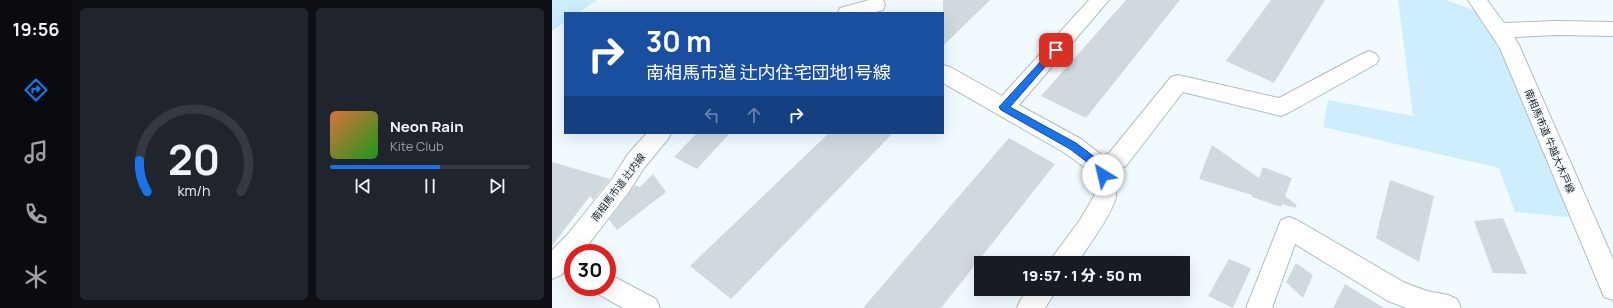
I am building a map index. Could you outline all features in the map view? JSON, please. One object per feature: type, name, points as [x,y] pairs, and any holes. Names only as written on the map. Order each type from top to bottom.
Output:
[{"type":"street","points":[[1004,107],[1100,0]]},
{"type":"street","name":"南相馬市道 牛越大木戸線","points":[[1477,0],[1509,45],[1613,288]]},
{"type":"street","points":[[852,12],[881,6]]},
{"type":"street","points":[[1498,31],[1573,27],[1613,29]]},
{"type":"street","points":[[1100,167],[1118,159],[1178,84],[1281,107],[1369,59]]},
{"type":"street","points":[[944,74],[1073,146],[1100,167],[1105,184],[1105,198],[1095,217],[1068,256]]},
{"type":"street","name":"南相馬市道 辻内線","points":[[559,262],[620,186],[636,161],[659,134]]},
{"type":"street","points":[[1259,308],[1289,228],[1397,292],[1427,304],[1448,308]]},
{"type":"street","points":[[616,290],[647,308]]},
{"type":"street","points":[[1030,308],[1039,296]]},
{"type":"shaded area","points":[[552,0],[597,0],[579,12],[564,12],[564,23],[552,31]]},
{"type":"shaded area","points":[[1398,0],[1446,0],[1479,12],[1507,57],[1577,218],[1515,212],[1499,168],[1323,127],[1328,100],[1413,116]]},
{"type":"building","points":[[943,0],[990,0],[944,45]]},
{"type":"building","points":[[1126,0],[1180,0],[1086,118],[1041,96]]},
{"type":"building","points":[[1271,0],[1325,0],[1274,83],[1226,61]]},
{"type":"building","points":[[696,134],[729,134],[697,169],[674,157]]},
{"type":"building","points":[[828,134],[892,134],[731,299],[690,266]]},
{"type":"building","points":[[1009,138],[1055,164],[982,256],[974,256],[974,266],[941,308],[863,308]]},
{"type":"building","points":[[1212,145],[1259,178],[1263,167],[1292,178],[1285,196],[1297,205],[1295,208],[1282,204],[1281,207],[1252,197],[1252,195],[1199,179]]},
{"type":"building","points":[[552,162],[610,179],[593,200],[590,196],[552,246]]},
{"type":"building","points":[[653,174],[666,192],[617,230],[609,220],[635,185],[640,187]]},
{"type":"building","points":[[1390,180],[1434,196],[1419,262],[1376,238]]},
{"type":"building","points":[[1503,218],[1527,274],[1493,273],[1474,221]]},
{"type":"building","points":[[1229,259],[1251,268],[1233,308],[1208,296]]},
{"type":"building","points":[[1296,263],[1313,275],[1303,298],[1286,282]]},
{"type":"building","points":[[1345,284],[1384,308],[1333,308]]},
{"type":"route","points":[[1056,50],[1004,107],[1073,146],[1100,167],[1103,175]]}]
